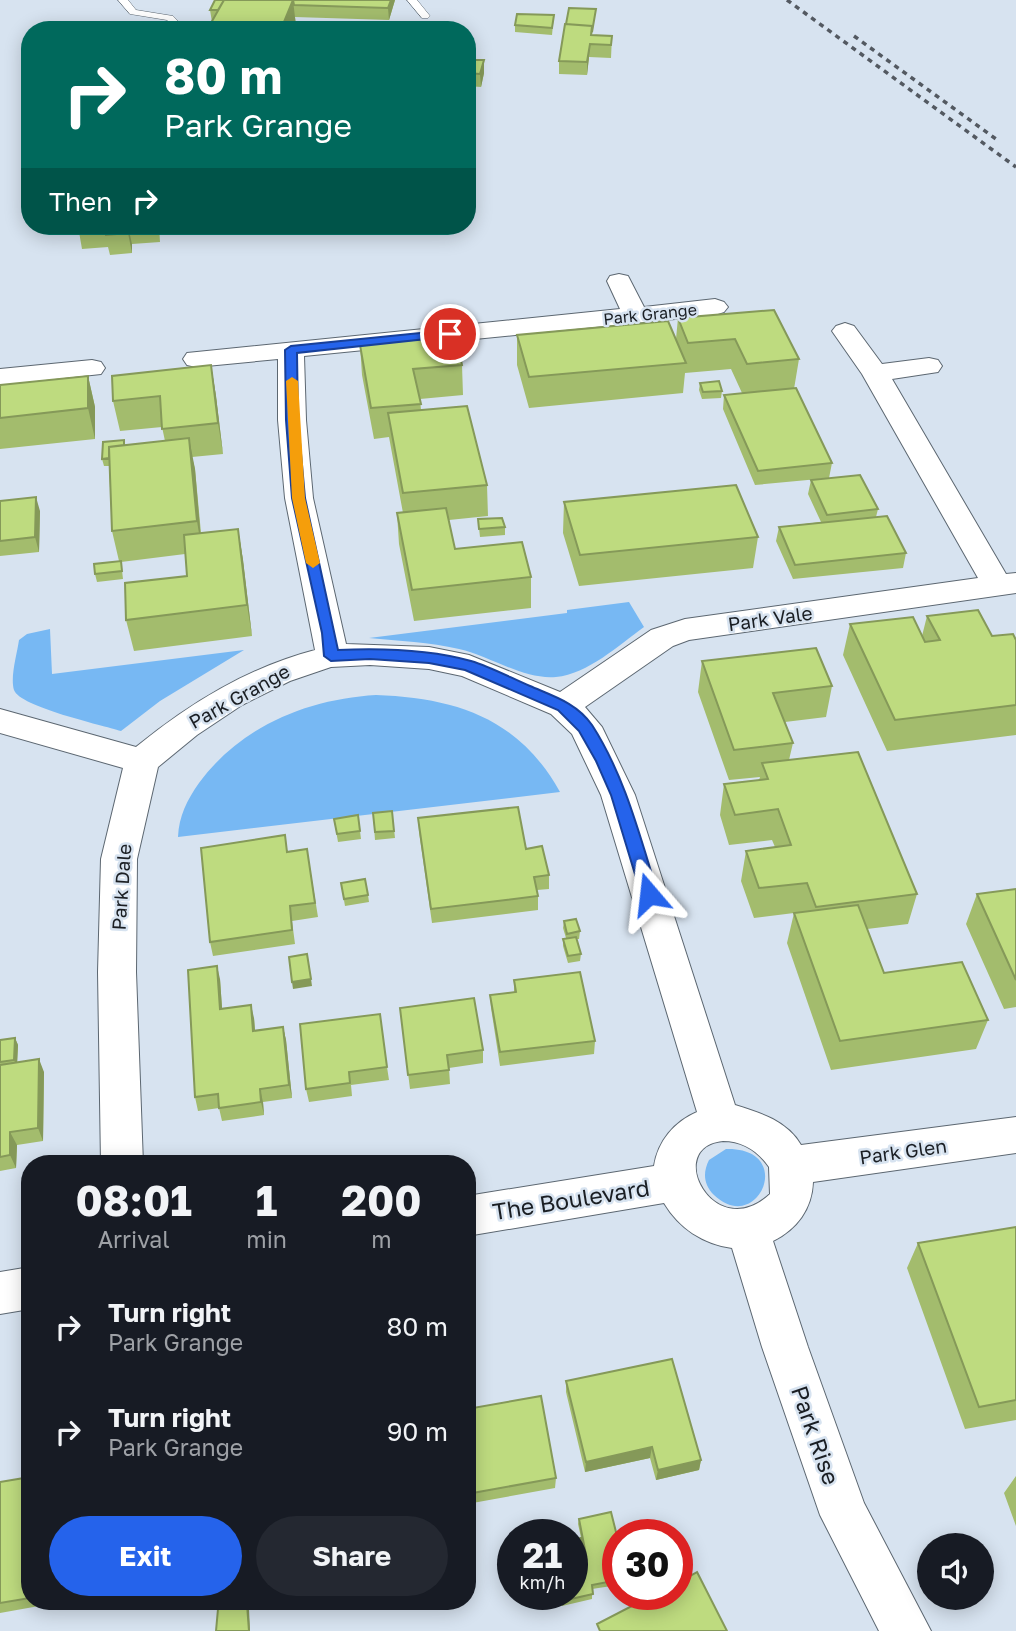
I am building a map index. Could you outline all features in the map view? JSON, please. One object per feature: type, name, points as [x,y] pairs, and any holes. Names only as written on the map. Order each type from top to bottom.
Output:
[{"type":"street","points":[[619,281],[635,315]]},
{"type":"street","name":"Park Grange","points":[[196,359],[715,307]]},
{"type":"street","name":"Park Vale","points":[[564,706],[662,638],[685,630],[1007,584],[875,373],[845,331]]},
{"type":"street","points":[[19,347],[9,376],[92,368]]},
{"type":"street","points":[[291,350],[292,420],[299,498],[329,633],[331,656]]},
{"type":"street","points":[[875,373],[929,366]]},
{"type":"street","name":"Park Grange","points":[[142,761],[181,728],[224,700],[287,668],[331,656],[370,654],[417,657],[468,666],[564,706]]},
{"type":"street","points":[[564,706],[585,727],[618,795],[721,1124]]},
{"type":"street","points":[[0,721],[142,761]]},
{"type":"street","name":"Park Dale","points":[[122,1155],[117,972],[118,859],[142,761]]},
{"type":"street","points":[[735,1123],[758,1130],[778,1144],[790,1165],[793,1187],[786,1207],[770,1222],[748,1229],[723,1228],[701,1218],[685,1203],[674,1182],[674,1165],[680,1147],[693,1133],[711,1125],[721,1124],[735,1123]]},
{"type":"street","name":"Park Glen","points":[[790,1165],[846,1160],[1016,1135]]},
{"type":"street","name":"The Boulevard","points":[[476,1215],[674,1182]]},
{"type":"street","name":"Park Rise","points":[[748,1229],[785,1347],[844,1515],[906,1631]]},
{"type":"street","points":[[0,1293],[21,1290]]},
{"type":"lane","points":[[124,0],[133,12],[170,18],[173,21]]},
{"type":"lane","points":[[412,0],[425,16]]},
{"type":"shaded area","points":[[629,602],[644,627],[591,665],[556,677],[532,675],[471,652],[448,647],[369,638],[567,613],[567,610]]},
{"type":"shaded area","points":[[50,629],[52,674],[244,650],[160,701],[121,731],[45,709],[31,703],[14,690],[13,672],[19,640],[27,634]]},
{"type":"shaded area","points":[[376,695],[433,701],[459,707],[483,717],[525,746],[544,767],[560,792],[178,837],[182,815],[195,789],[216,763],[235,746],[278,719],[301,710],[326,702]]},
{"type":"shaded area","points":[[726,1149],[748,1152],[760,1161],[765,1174],[763,1187],[756,1198],[744,1205],[730,1205],[714,1195],[706,1182],[705,1173],[709,1160]]},
{"type":"building","points":[[215,0],[224,0],[218,10],[210,10]]},
{"type":"building","points":[[224,0],[293,0],[284,21],[212,21]]},
{"type":"building","points":[[293,0],[391,0],[388,8],[294,5]]},
{"type":"building","points":[[569,8],[596,9],[592,32],[592,26],[566,24]]},
{"type":"building","points":[[517,14],[554,15],[552,28],[515,25]]},
{"type":"building","points":[[565,24],[592,26],[591,35],[612,36],[611,45],[590,44],[587,62],[559,61]]},
{"type":"building","points":[[476,60],[484,60],[480,74],[476,74]]},
{"type":"building","points":[[774,310],[799,359],[747,364],[735,339],[688,343],[678,318]]},
{"type":"building","points":[[668,321],[686,363],[529,377],[517,335]]},
{"type":"building","points":[[456,336],[462,365],[413,369],[421,404],[371,408],[360,345]]},
{"type":"building","points":[[211,365],[218,423],[162,429],[160,396],[113,401],[112,376]]},
{"type":"building","points":[[88,376],[88,408],[0,418],[0,385]]},
{"type":"building","points":[[719,381],[722,391],[703,392],[700,383]]},
{"type":"building","points":[[796,388],[832,463],[758,471],[724,395]]},
{"type":"building","points":[[467,406],[487,485],[403,493],[388,413]]},
{"type":"building","points":[[189,438],[197,521],[112,531],[109,447]]},
{"type":"building","points":[[124,440],[124,445],[109,447],[109,458],[102,459],[103,442]]},
{"type":"building","points":[[860,475],[878,509],[827,515],[811,480]]},
{"type":"building","points":[[736,485],[758,537],[580,555],[564,502]]},
{"type":"building","points":[[36,497],[35,537],[0,541],[0,501]]},
{"type":"building","points":[[446,508],[455,549],[522,542],[531,577],[412,590],[397,513]]},
{"type":"building","points":[[887,516],[906,553],[795,565],[779,527]]},
{"type":"building","points":[[502,518],[505,527],[479,529],[478,519]]},
{"type":"building","points":[[238,529],[247,605],[126,620],[125,583],[187,576],[184,535]]},
{"type":"building","points":[[121,561],[122,571],[95,574],[94,564]]},
{"type":"building","points":[[978,610],[992,636],[1013,634],[1016,640],[1016,705],[895,720],[850,624],[913,617],[925,642],[940,640],[927,616]]},
{"type":"building","points":[[816,648],[832,686],[773,693],[793,743],[734,750],[702,661]]},
{"type":"building","points":[[858,752],[917,894],[816,907],[807,883],[759,888],[746,851],[791,845],[778,809],[735,815],[724,784],[768,779],[762,763]]},
{"type":"building","points":[[518,807],[526,849],[542,846],[549,875],[534,877],[538,896],[431,909],[418,818]]},
{"type":"building","points":[[392,811],[394,831],[375,832],[373,813]]},
{"type":"building","points":[[358,815],[360,831],[337,834],[334,819]]},
{"type":"building","points":[[285,835],[287,852],[307,849],[315,903],[290,906],[292,930],[210,942],[201,848]]},
{"type":"building","points":[[365,879],[368,895],[344,899],[341,883]]},
{"type":"building","points":[[1016,889],[1016,980],[977,894]]},
{"type":"building","points":[[858,905],[884,973],[962,962],[988,1020],[840,1041],[794,913]]},
{"type":"building","points":[[576,919],[580,931],[567,934],[564,921]]},
{"type":"building","points":[[576,937],[581,954],[568,956],[563,939]]},
{"type":"building","points":[[307,954],[311,979],[292,982],[289,957]]},
{"type":"building","points":[[217,966],[220,1009],[251,1005],[253,1031],[283,1027],[289,1085],[260,1089],[261,1102],[219,1108],[218,1094],[195,1097],[188,970]]},
{"type":"building","points":[[580,972],[595,1041],[500,1052],[490,995],[516,992],[514,980]]},
{"type":"building","points":[[474,998],[483,1050],[447,1055],[449,1070],[408,1075],[400,1008]]},
{"type":"building","points":[[380,1014],[387,1067],[349,1072],[350,1083],[306,1089],[300,1024]]},
{"type":"building","points":[[15,1038],[14,1060],[0,1062],[0,1040]]},
{"type":"building","points":[[39,1059],[38,1128],[10,1132],[10,1155],[0,1157],[0,1065]]},
{"type":"building","points":[[1016,1227],[1016,1400],[979,1407],[918,1243]]},
{"type":"building","points":[[672,1359],[701,1460],[658,1470],[652,1447],[586,1462],[566,1381]]},
{"type":"building","points":[[541,1396],[556,1478],[476,1492],[476,1407]]},
{"type":"building","points":[[21,1478],[21,1600],[0,1603],[0,1482]]},
{"type":"building","points":[[611,1512],[613,1519],[602,1519],[602,1583],[592,1585],[593,1594],[588,1595],[588,1519],[579,1519]]},
{"type":"building","points":[[697,1572],[727,1631],[600,1631],[597,1624],[624,1610],[693,1610],[693,1574]]},
{"type":"building","points":[[218,1610],[247,1610],[249,1631],[216,1631]]},
{"type":"railway","points":[[787,0],[1016,167]]},
{"type":"railway","points":[[854,36],[996,139]]},
{"type":"slow traffic","points":[[292,381],[292,420],[299,498],[313,563]]},
{"type":"route","points":[[450,334],[291,350],[292,420],[299,498],[329,633],[331,656],[370,654],[429,658],[468,666],[564,706],[585,727],[604,761],[618,795],[649,894]]}]
